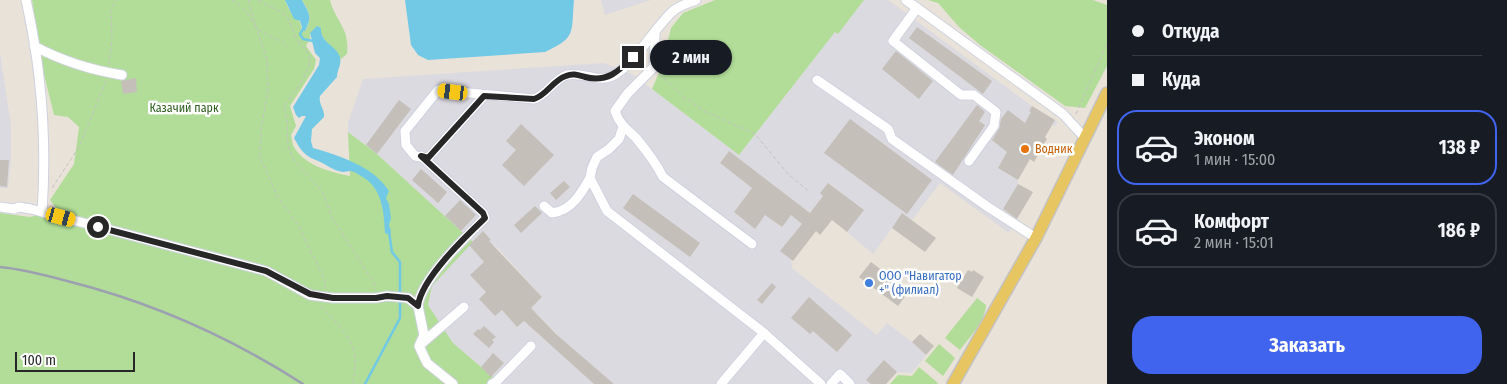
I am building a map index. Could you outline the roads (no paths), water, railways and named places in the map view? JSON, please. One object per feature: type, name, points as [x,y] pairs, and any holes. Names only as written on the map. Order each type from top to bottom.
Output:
[{"type":"main road","points":[[953,384],[1036,238],[1107,93]]},
{"type":"street","points":[[26,0],[42,92],[45,135],[42,212]]},
{"type":"street","points":[[484,96],[428,158],[416,156],[406,145],[405,131],[438,90],[484,96],[534,99],[540,97],[566,75],[577,74],[596,79],[615,75],[674,10],[696,0]]},
{"type":"street","points":[[906,0],[1063,114],[1085,138]]},
{"type":"street","points":[[917,8],[894,42],[960,95],[974,95],[996,112],[994,126],[969,162]]},
{"type":"street","points":[[655,32],[654,67],[628,93],[615,111],[618,120],[636,138],[663,177],[752,244]]},
{"type":"street","points":[[34,46],[62,59],[109,74],[122,75]]},
{"type":"street","points":[[817,80],[888,129],[892,139],[988,207],[1036,238]]},
{"type":"street","points":[[544,206],[552,213],[562,212],[582,192],[590,178],[597,157],[619,139],[623,127]]},
{"type":"street","points":[[421,156],[483,213],[485,218],[433,275],[419,298],[418,306],[424,335],[419,346],[427,363],[453,384]]},
{"type":"street","points":[[590,178],[607,211],[764,334],[821,384]]},
{"type":"street","points":[[0,207],[14,209],[19,207],[42,212],[266,271],[310,294],[325,297],[387,296],[408,298],[418,306]]},
{"type":"street","points":[[419,346],[464,307]]},
{"type":"street","points":[[721,384],[764,334]]},
{"type":"street","points":[[492,384],[498,381],[531,346]]},
{"type":"street","points":[[831,384],[840,374],[850,384]]},
{"type":"water","points":[[285,0],[302,0],[309,15],[305,31],[301,31],[300,21],[294,19]]},
{"type":"water","points":[[405,0],[574,0],[572,27],[563,42],[545,52],[428,60],[418,55],[411,45]]},
{"type":"water","points":[[317,26],[321,28],[321,33],[326,41],[338,53],[340,62],[337,77],[320,96],[324,117],[312,129],[311,141],[313,148],[355,163],[382,182],[389,191],[386,198],[391,218],[389,225],[390,235],[385,233],[381,200],[373,186],[354,172],[336,170],[310,157],[301,150],[294,138],[306,116],[299,118],[293,107],[319,65],[320,58],[315,53],[310,33]]},
{"type":"waterway","points":[[303,29],[300,34],[303,39],[313,41]]},
{"type":"waterway","points":[[365,384],[400,318],[400,262],[392,252],[389,232]]},
{"type":"railway","points":[[0,267],[42,274],[129,299],[159,310],[218,336],[303,384]]},
{"type":"place","name":"Водник","points":[[1025,149]]},
{"type":"place","name":"ООО \"Навигатор +\" (филиал)","points":[[869,283]]},
{"type":"park label","name":"Казачий парк","points":[[184,108]]}]
